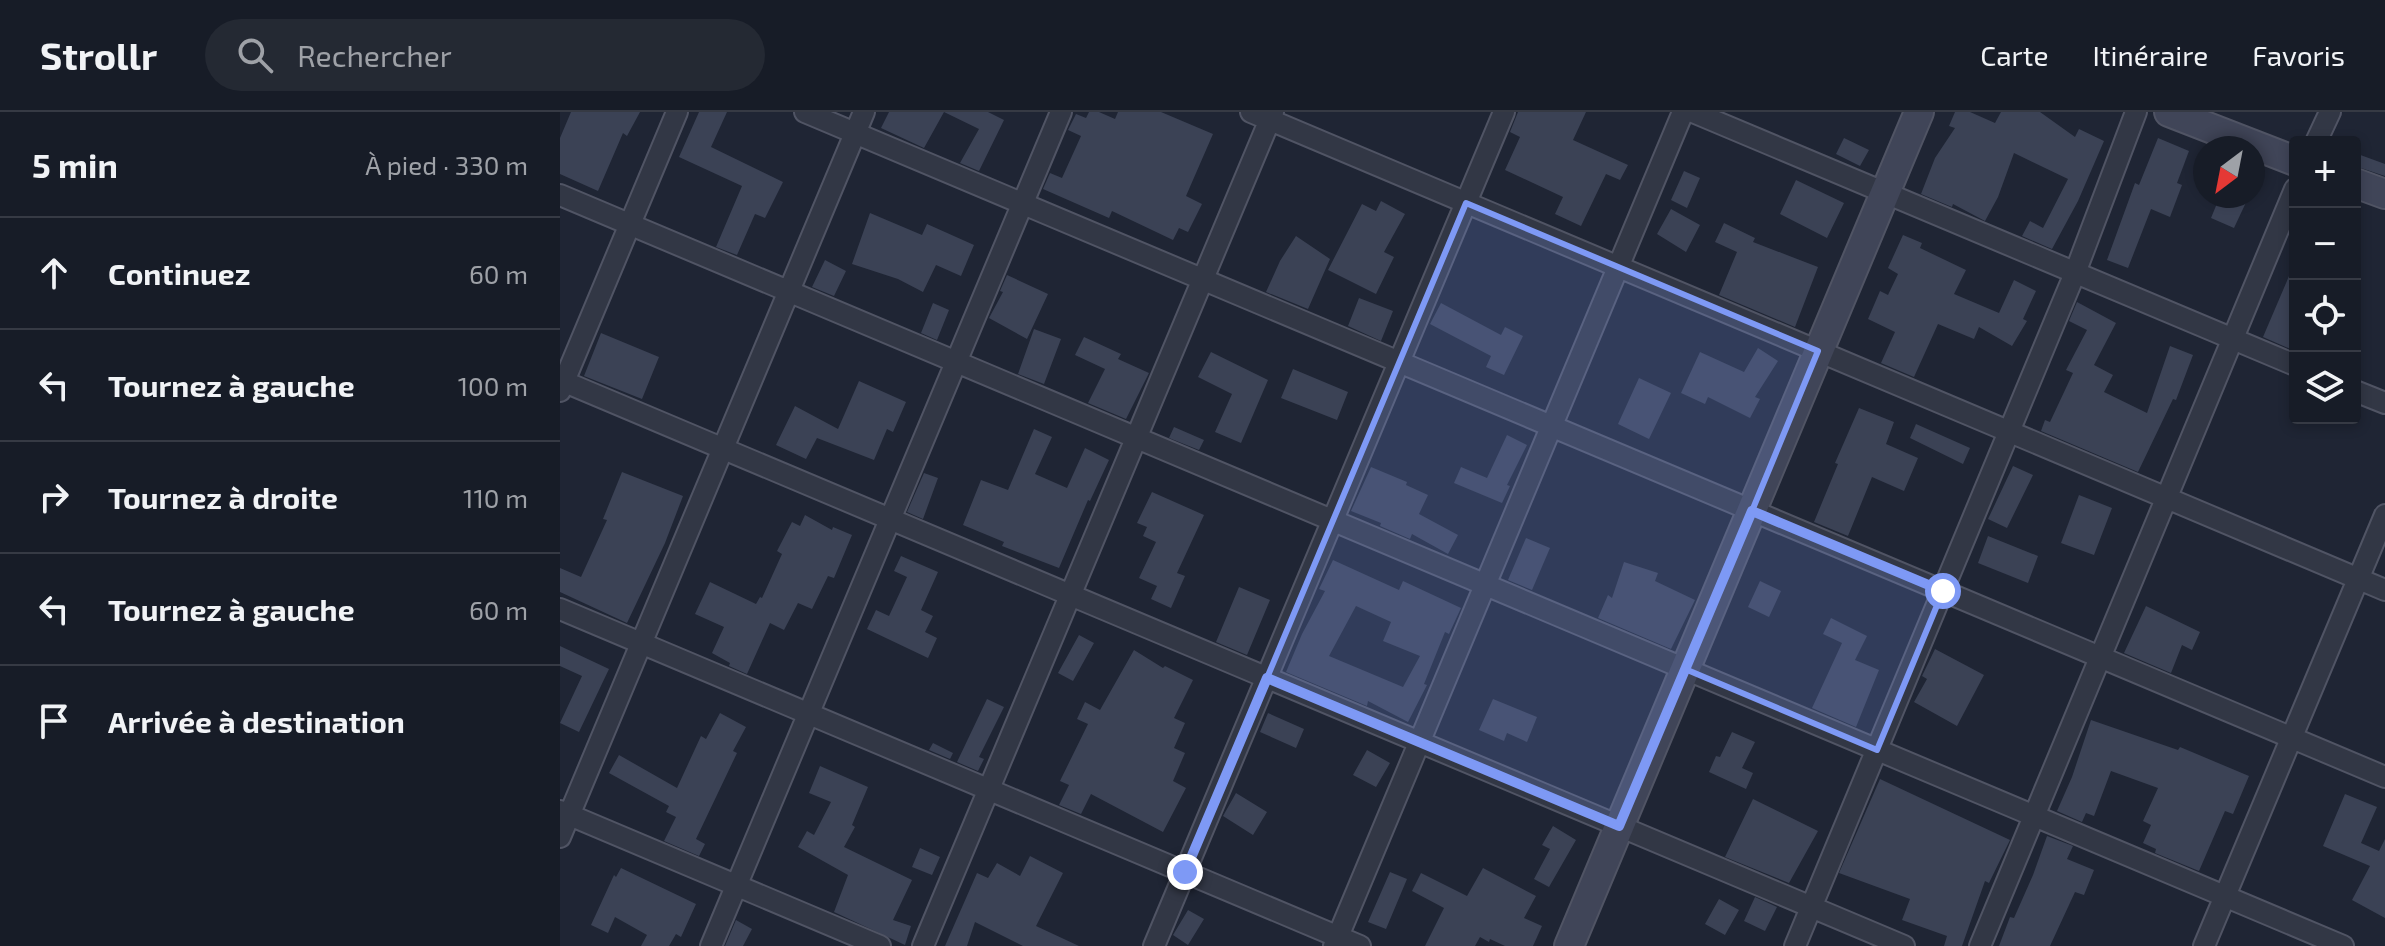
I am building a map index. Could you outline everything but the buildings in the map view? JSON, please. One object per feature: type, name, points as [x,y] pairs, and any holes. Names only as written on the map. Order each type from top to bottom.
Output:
[{"type":"main road","points":[[1569,946],[1919,112]]},
{"type":"main road","points":[[2169,112],[2289,159]]},
{"type":"main road","points":[[2361,185],[2385,194]]},
{"type":"street","points":[[677,112],[561,384],[723,448],[1904,946]]},
{"type":"street","points":[[805,112],[2385,777]]},
{"type":"street","points":[[560,837],[565,813],[642,643],[864,112]]},
{"type":"street","points":[[711,946],[1061,112]]},
{"type":"street","points":[[1154,946],[1504,112]]},
{"type":"street","points":[[1336,941],[1683,112]]},
{"type":"street","points":[[1693,112],[2289,363]]},
{"type":"street","points":[[1795,946],[2075,273],[2136,112]]},
{"type":"street","points":[[2319,136],[2330,112]]},
{"type":"street","points":[[923,946],[1203,279],[1264,115],[2385,590]]},
{"type":"street","points":[[560,195],[2343,946]]},
{"type":"street","points":[[1980,946],[2289,204]]},
{"type":"street","points":[[2361,393],[2385,403]]},
{"type":"street","points":[[2204,946],[2385,515]]},
{"type":"street","points":[[560,609],[1185,872],[1336,941],[1360,946]]},
{"type":"street","points":[[565,813],[880,946]]},
{"type":"highlighted area","points":[[1466,203],[1818,351],[1752,511],[1943,591],[1877,750],[1685,669],[1619,826],[1267,678]]},
{"type":"route","points":[[1185,872],[1267,678],[1619,826],[1752,511],[1943,591]]}]
